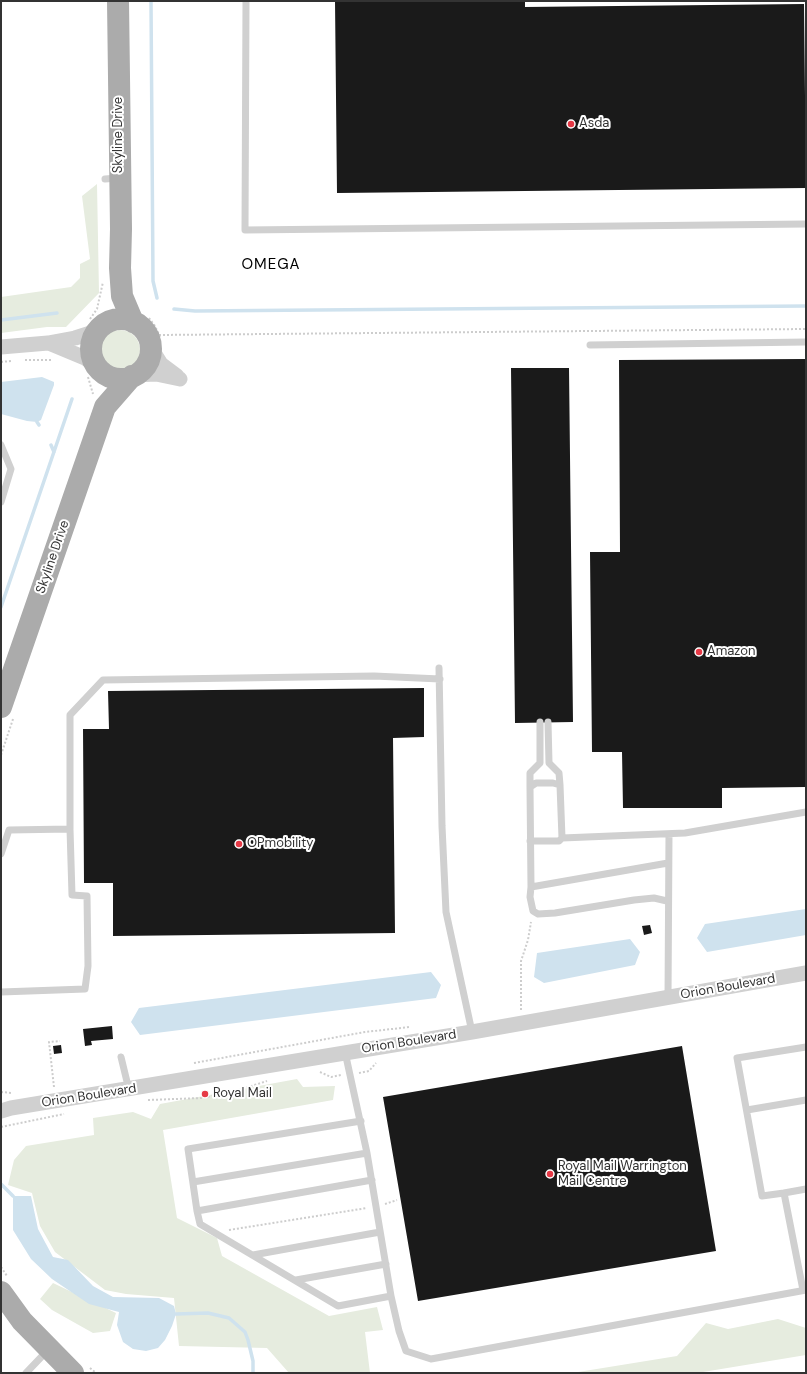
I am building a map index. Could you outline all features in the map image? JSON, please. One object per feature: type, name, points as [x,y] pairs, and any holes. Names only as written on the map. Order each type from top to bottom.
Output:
[{"type":"main road","name":"Skyline Drive","points":[[96,325],[112,272],[121,229],[112,178],[118,1]]},
{"type":"main road","name":"Skyline Drive","points":[[112,272],[133,322]]},
{"type":"main road","points":[[118,319],[133,322],[146,333],[155,342],[147,363],[142,370],[133,376],[116,379],[107,376],[98,368],[92,356],[91,348],[96,325],[118,319]]},
{"type":"main road","name":"Skyline Drive","points":[[98,368],[105,407]]},
{"type":"main road","name":"Skyline Drive","points":[[1,707],[105,407],[133,376]]},
{"type":"main road","points":[[1,1292],[22,1320],[48,1349],[73,1373]]},
{"type":"street","points":[[1,346],[48,343],[76,338],[96,325]]},
{"type":"street","points":[[133,376],[156,374],[180,379],[161,364],[155,342]]},
{"type":"street","points":[[48,343],[85,358],[98,368]]},
{"type":"street","name":"Orion Boulevard","points":[[4,1109],[129,1090],[345,1051],[472,1032],[806,973]]},
{"type":"lane","points":[[246,1],[245,230],[806,224]]},
{"type":"lane","points":[[590,345],[806,342]]},
{"type":"lane","points":[[1,445],[11,469],[1,502]]},
{"type":"lane","points":[[439,668],[442,826],[446,912],[472,1032]]},
{"type":"lane","points":[[1,992],[84,989],[88,966],[86,896],[72,895],[70,829],[70,715],[103,680],[374,676],[424,680],[440,679]]},
{"type":"lane","points":[[540,722],[540,763],[530,773],[530,897],[533,911],[538,914],[555,913],[654,898],[667,901]]},
{"type":"lane","points":[[548,722],[548,763],[559,773],[562,838]]},
{"type":"lane","points":[[530,787],[536,783],[553,783],[560,785]]},
{"type":"lane","points":[[530,841],[559,841],[562,838],[669,834],[715,829],[806,812]]},
{"type":"lane","points":[[1,854],[10,830],[70,829]]},
{"type":"lane","points":[[668,998],[667,901],[669,834]]},
{"type":"lane","points":[[531,887],[668,863]]},
{"type":"lane","points":[[806,1047],[737,1058],[762,1196],[806,1189]]},
{"type":"lane","points":[[345,1051],[367,1153],[391,1296],[399,1331],[406,1351],[431,1360],[805,1290],[784,1193]]},
{"type":"lane","points":[[122,1057],[129,1090]]},
{"type":"lane","points":[[747,1110],[806,1100]]},
{"type":"lane","points":[[360,1121],[188,1150],[197,1211],[200,1224],[338,1306],[391,1296]]},
{"type":"lane","points":[[192,1182],[367,1153]]},
{"type":"lane","points":[[197,1211],[372,1180]]},
{"type":"lane","points":[[253,1255],[380,1232]]},
{"type":"lane","points":[[296,1280],[386,1264]]},
{"type":"lane","points":[[26,1373],[48,1349]]},
{"type":"path","points":[[96,325],[97,309],[112,272]]},
{"type":"path","points":[[155,342],[806,329]]},
{"type":"path","points":[[21,360],[60,361]]},
{"type":"path","points":[[1,362],[14,361]]},
{"type":"path","points":[[521,1011],[521,961],[528,940],[533,911]]},
{"type":"path","points":[[192,1063],[357,1033],[417,1026]]},
{"type":"path","points":[[54,1090],[49,1042],[60,1041]]},
{"type":"path","points":[[314,1071],[323,1072],[330,1076]]},
{"type":"path","points":[[146,1100],[202,1098],[239,1090],[271,1079]]},
{"type":"path","points":[[1,1127],[69,1114]]},
{"type":"path","points":[[214,1233],[376,1206],[397,1200]]},
{"type":"shaded area","points":[[97,184],[99,293],[66,327],[47,327],[1,333],[1,297],[71,287],[80,278],[80,264],[90,259],[82,196]]},
{"type":"shaded area","points":[[120,330],[128,332],[134,336],[138,342],[140,350],[138,358],[134,364],[128,368],[120,370],[112,368],[106,364],[102,358],[100,350],[102,342],[106,336],[112,332]]},
{"type":"shaded area","points":[[297,1079],[303,1087],[335,1086],[333,1100],[163,1130],[177,1218],[217,1238],[222,1256],[329,1316],[377,1307],[383,1330],[365,1332],[370,1373],[289,1373],[267,1348],[179,1346],[174,1298],[126,1294],[105,1290],[55,1252],[40,1226],[32,1193],[8,1185],[14,1160],[26,1146],[94,1135],[93,1118],[133,1112],[151,1119],[160,1104]]},
{"type":"shaded area","points":[[53,1283],[116,1313],[110,1331],[93,1333],[52,1310],[40,1299]]},
{"type":"shaded area","points":[[778,1319],[806,1328],[806,1355],[697,1373],[572,1373],[677,1356],[706,1323],[728,1329]]},
{"type":"water","points":[[42,377],[54,382],[54,385],[41,420],[37,422],[27,421],[1,414],[1,382]]},
{"type":"water","points":[[806,909],[806,935],[707,952],[697,938],[705,924]]},
{"type":"water","points":[[630,939],[640,952],[635,965],[544,983],[534,977],[537,953]]},
{"type":"water","points":[[431,972],[441,985],[436,998],[140,1035],[131,1022],[139,1008]]},
{"type":"water","points":[[13,1196],[31,1196],[38,1229],[53,1257],[68,1260],[93,1286],[113,1297],[159,1298],[174,1306],[176,1314],[172,1326],[165,1340],[158,1348],[146,1351],[133,1349],[123,1342],[117,1325],[119,1312],[89,1304],[52,1279],[31,1259],[13,1230]]},
{"type":"building","name":"Asda","points":[[335,1],[525,1],[525,7],[804,4],[806,188],[337,193]]},
{"type":"building","name":"Amazon","points":[[806,359],[806,787],[722,788],[722,808],[623,808],[622,752],[592,752],[590,552],[620,552],[619,360]]},
{"type":"building","points":[[511,368],[569,368],[573,722],[515,723]]},
{"type":"building","name":"OPmobility","points":[[424,688],[424,737],[393,738],[395,933],[113,936],[113,883],[84,883],[83,729],[109,729],[108,691]]},
{"type":"building","points":[[650,925],[652,933],[644,935],[642,926]]},
{"type":"building","points":[[112,1026],[113,1039],[91,1041],[92,1045],[85,1046],[83,1029]]},
{"type":"building","points":[[61,1045],[62,1053],[54,1054],[53,1046]]},
{"type":"building","name":"Royal Mail Warrington Mail Centre","points":[[682,1046],[716,1251],[418,1301],[383,1097]]},
{"type":"waterway","points":[[151,1],[153,281],[157,298]]},
{"type":"waterway","points":[[174,309],[195,311],[806,306]]},
{"type":"waterway","points":[[1,320],[57,313]]},
{"type":"waterway","points":[[1,607],[72,399]]},
{"type":"waterway","points":[[51,445],[54,452]]},
{"type":"waterway","points":[[1,1184],[13,1196]]},
{"type":"waterway","points":[[176,1314],[208,1313],[229,1318],[245,1332],[253,1361],[253,1373]]},
{"type":"place","name":"Asda","points":[[571,124]]},
{"type":"place","name":"Amazon","points":[[699,652]]},
{"type":"place","name":"OPmobility","points":[[239,844]]},
{"type":"place","name":"Royal Mail","points":[[205,1094]]},
{"type":"place","name":"Royal Mail Warrington Mail Centre","points":[[550,1174]]},
{"type":"district","name":"OMEGA","points":[[271,265]]}]
